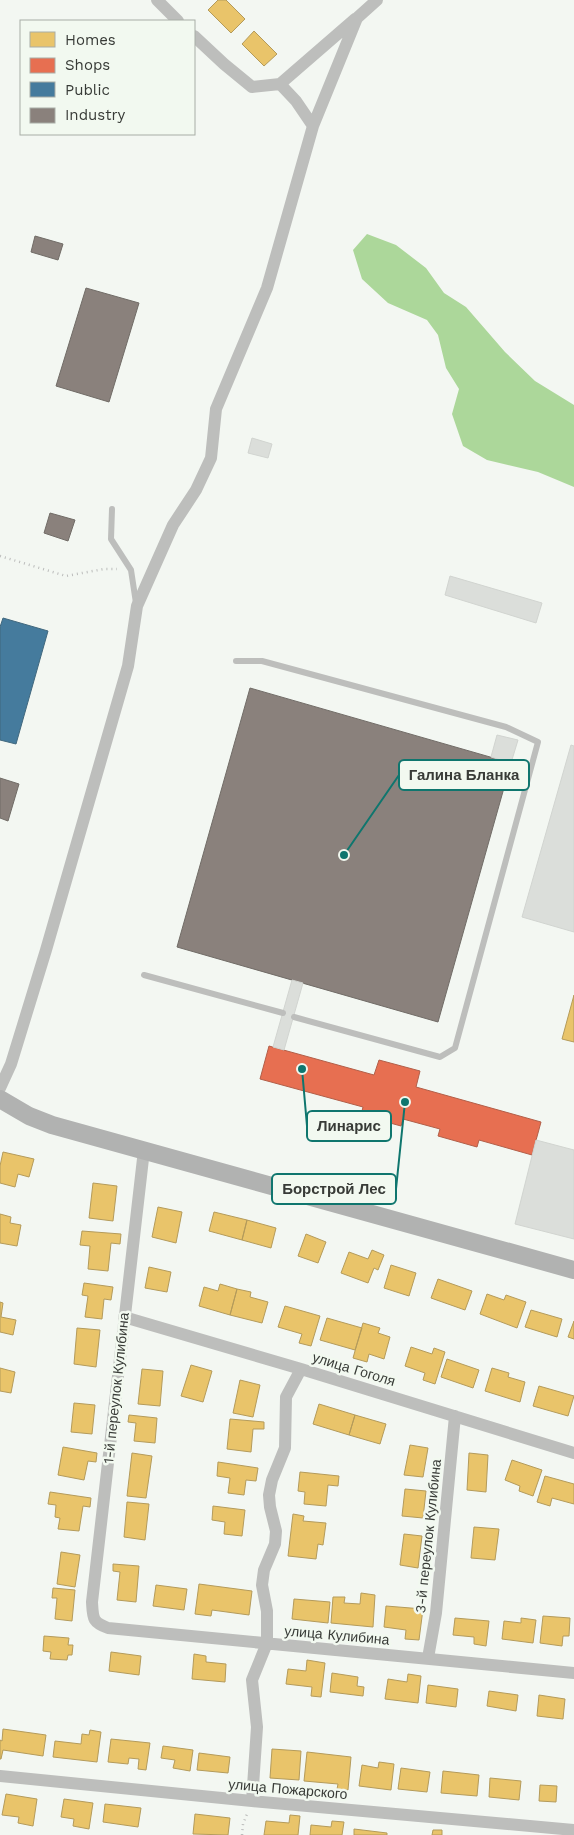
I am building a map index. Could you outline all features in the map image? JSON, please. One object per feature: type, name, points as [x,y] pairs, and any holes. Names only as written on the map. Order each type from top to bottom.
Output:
[{"type":"street","points":[[157,0],[177,20]]},
{"type":"street","points":[[195,37],[252,87],[280,84],[377,0]]},
{"type":"street","points":[[0,1088],[11,1064],[37,979],[128,666],[137,606],[173,525],[196,490],[211,458],[216,409],[267,288],[313,126],[357,18]]},
{"type":"street","points":[[280,84],[296,101],[313,126]]},
{"type":"street","points":[[0,1100],[29,1116],[52,1125],[574,1270]]},
{"type":"street","name":"1-й переулок Кулибина","points":[[98,1624],[94,1620],[92,1602],[144,1150]]},
{"type":"street","name":"улица Гоголя","points":[[124,1317],[574,1453]]},
{"type":"street","points":[[252,1801],[257,1727],[252,1680],[267,1643],[266,1611],[262,1585],[264,1570],[275,1544],[276,1531],[269,1495],[272,1480],[285,1448],[286,1397],[301,1369]]},
{"type":"street","name":"3-й переулок Кулибина","points":[[428,1658],[436,1613],[455,1416]]},
{"type":"street","name":"улица Кулибина","points":[[98,1624],[108,1628],[574,1673]]},
{"type":"street","name":"улица Пожарского","points":[[0,1776],[574,1830]]},
{"type":"lane","points":[[112,508],[111,539],[131,570],[137,606]]},
{"type":"lane","points":[[236,661],[262,661],[506,727],[538,742],[454,1048],[440,1057],[294,1016]]},
{"type":"lane","points":[[144,975],[283,1014]]},
{"type":"path","points":[[0,556],[66,576],[104,569],[131,570]]},
{"type":"path","points":[[242,1835],[243,1824],[252,1801]]},
{"type":"shaded area","points":[[367,234],[396,245],[426,268],[444,293],[466,307],[505,352],[535,381],[574,405],[574,487],[538,472],[487,460],[463,446],[452,414],[459,389],[446,368],[438,335],[427,320],[388,303],[362,279],[353,250]]},
{"type":"building: Homes","points":[[218,0],[226,0],[245,19],[231,33],[208,10]]},
{"type":"building: Homes","points":[[254,31],[277,54],[264,66],[242,44]]},
{"type":"building: Homes","points":[[574,995],[574,1042],[562,1039]]},
{"type":"building: Homes","points":[[3,1152],[34,1159],[29,1177],[18,1174],[15,1187],[0,1183],[0,1166]]},
{"type":"building: Homes","points":[[93,1183],[117,1186],[113,1221],[89,1218]]},
{"type":"building: Homes","points":[[158,1207],[182,1212],[176,1243],[152,1237]]},
{"type":"building: Homes","points":[[214,1212],[247,1220],[242,1240],[209,1231]]},
{"type":"building: Homes","points":[[0,1214],[11,1217],[10,1223],[21,1225],[17,1246],[0,1243]]},
{"type":"building: Homes","points":[[247,1220],[276,1228],[271,1248],[242,1240]]},
{"type":"building: Homes","points":[[82,1231],[121,1234],[120,1244],[111,1243],[108,1271],[88,1269],[90,1246],[80,1245]]},
{"type":"building: Homes","points":[[306,1234],[326,1242],[318,1263],[298,1256]]},
{"type":"building: Homes","points":[[372,1250],[384,1255],[378,1270],[374,1268],[368,1283],[341,1273],[349,1252],[368,1259]]},
{"type":"building: Homes","points":[[391,1265],[416,1273],[409,1296],[384,1288]]},
{"type":"building: Homes","points":[[149,1267],[171,1272],[167,1292],[145,1288]]},
{"type":"building: Homes","points":[[438,1279],[472,1291],[465,1310],[431,1298]]},
{"type":"building: Homes","points":[[84,1283],[113,1287],[111,1300],[104,1299],[102,1319],[85,1317],[88,1296],[82,1295]]},
{"type":"building: Homes","points":[[220,1284],[237,1289],[230,1315],[199,1306],[204,1287],[218,1291]]},
{"type":"building: Homes","points":[[237,1289],[251,1292],[250,1297],[268,1302],[262,1323],[230,1315]]},
{"type":"building: Homes","points":[[487,1294],[504,1300],[506,1295],[526,1302],[517,1328],[480,1314]]},
{"type":"building: Homes","points":[[0,1302],[3,1303],[1,1317],[16,1320],[13,1335],[0,1332]]},
{"type":"building: Homes","points":[[285,1306],[320,1316],[311,1346],[299,1343],[302,1334],[278,1327]]},
{"type":"building: Homes","points":[[531,1310],[562,1319],[557,1337],[525,1327]]},
{"type":"building: Homes","points":[[327,1318],[362,1328],[355,1350],[320,1340]]},
{"type":"building: Homes","points":[[574,1321],[574,1339],[568,1337]]},
{"type":"building: Homes","points":[[363,1323],[380,1328],[378,1333],[390,1337],[384,1359],[369,1354],[367,1362],[353,1358]]},
{"type":"building: Homes","points":[[77,1328],[100,1330],[96,1367],[74,1364]]},
{"type":"building: Homes","points":[[411,1347],[432,1354],[434,1348],[445,1352],[435,1384],[423,1380],[425,1373],[405,1366]]},
{"type":"building: Homes","points":[[447,1359],[479,1370],[473,1388],[441,1377]]},
{"type":"building: Homes","points":[[191,1365],[212,1371],[203,1402],[181,1396]]},
{"type":"building: Homes","points":[[0,1368],[15,1372],[11,1393],[0,1391]]},
{"type":"building: Homes","points":[[492,1368],[509,1373],[508,1377],[525,1382],[520,1402],[485,1391]]},
{"type":"building: Homes","points":[[142,1369],[163,1371],[160,1406],[138,1404]]},
{"type":"building: Homes","points":[[240,1380],[260,1385],[253,1417],[233,1413]]},
{"type":"building: Homes","points":[[539,1386],[574,1396],[568,1416],[533,1406]]},
{"type":"building: Homes","points":[[74,1403],[95,1405],[92,1434],[71,1432]]},
{"type":"building: Homes","points":[[319,1404],[355,1415],[349,1435],[313,1424]]},
{"type":"building: Homes","points":[[129,1415],[157,1418],[155,1443],[134,1441],[136,1423],[128,1422]]},
{"type":"building: Homes","points":[[355,1415],[386,1424],[380,1444],[349,1435]]},
{"type":"building: Homes","points":[[230,1419],[264,1422],[264,1429],[253,1429],[251,1452],[227,1449]]},
{"type":"building: Homes","points":[[410,1445],[428,1448],[423,1477],[404,1475]]},
{"type":"building: Homes","points":[[63,1447],[97,1453],[96,1462],[88,1461],[84,1480],[58,1475]]},
{"type":"building: Homes","points":[[132,1453],[152,1456],[146,1498],[127,1496]]},
{"type":"building: Homes","points":[[469,1453],[488,1455],[486,1492],[467,1490]]},
{"type":"building: Homes","points":[[512,1460],[542,1470],[533,1496],[519,1491],[520,1486],[505,1480]]},
{"type":"building: Homes","points":[[218,1462],[258,1468],[256,1481],[246,1480],[244,1495],[228,1493],[230,1478],[217,1476]]},
{"type":"building: Homes","points":[[300,1472],[339,1476],[338,1486],[328,1485],[326,1506],[304,1504],[305,1492],[298,1491]]},
{"type":"building: Homes","points":[[545,1476],[574,1484],[574,1504],[552,1498],[550,1506],[537,1502]]},
{"type":"building: Homes","points":[[405,1489],[426,1491],[423,1518],[402,1516]]},
{"type":"building: Homes","points":[[50,1492],[91,1498],[90,1507],[83,1506],[79,1531],[58,1529],[60,1518],[55,1517],[56,1505],[48,1504]]},
{"type":"building: Homes","points":[[127,1502],[149,1504],[145,1540],[124,1537]]},
{"type":"building: Homes","points":[[213,1506],[245,1510],[242,1536],[224,1534],[225,1522],[212,1520]]},
{"type":"building: Homes","points":[[293,1514],[304,1516],[303,1521],[326,1523],[323,1545],[318,1544],[316,1559],[288,1556]]},
{"type":"building: Homes","points":[[474,1527],[499,1529],[495,1560],[471,1558]]},
{"type":"building: Homes","points":[[404,1534],[422,1536],[418,1568],[400,1565]]},
{"type":"building: Homes","points":[[61,1552],[80,1555],[75,1587],[57,1584]]},
{"type":"building: Homes","points":[[113,1564],[139,1566],[136,1602],[117,1600],[120,1572],[113,1571]]},
{"type":"building: Homes","points":[[199,1584],[252,1591],[249,1615],[212,1610],[211,1616],[195,1614]]},
{"type":"building: Homes","points":[[156,1585],[187,1589],[184,1610],[153,1606]]},
{"type":"building: Homes","points":[[53,1588],[75,1590],[72,1621],[55,1619],[57,1598],[52,1598]]},
{"type":"building: Homes","points":[[361,1593],[375,1595],[373,1627],[331,1623],[333,1597],[345,1597],[344,1603],[360,1604]]},
{"type":"building: Homes","points":[[294,1599],[330,1602],[328,1623],[292,1619]]},
{"type":"building: Homes","points":[[386,1606],[423,1609],[419,1640],[405,1639],[406,1630],[384,1627]]},
{"type":"building: Homes","points":[[543,1616],[570,1618],[569,1636],[563,1636],[562,1646],[540,1643]]},
{"type":"building: Homes","points":[[455,1618],[489,1621],[486,1646],[474,1644],[474,1637],[453,1635]]},
{"type":"building: Homes","points":[[521,1618],[536,1620],[533,1643],[502,1639],[504,1621],[521,1623]]},
{"type":"building: Homes","points":[[44,1636],[69,1638],[68,1645],[73,1645],[72,1655],[68,1655],[67,1660],[50,1659],[51,1652],[43,1651]]},
{"type":"building: Homes","points":[[111,1652],[141,1656],[139,1675],[109,1671]]},
{"type":"building: Homes","points":[[194,1654],[206,1656],[206,1662],[226,1664],[225,1682],[192,1679]]},
{"type":"building: Homes","points":[[307,1660],[325,1663],[321,1697],[311,1696],[312,1687],[286,1684],[288,1669],[306,1671]]},
{"type":"building: Homes","points":[[332,1673],[358,1677],[357,1686],[364,1687],[363,1696],[330,1692]]},
{"type":"building: Homes","points":[[408,1674],[421,1676],[418,1703],[385,1699],[388,1679],[407,1682]]},
{"type":"building: Homes","points":[[428,1685],[458,1689],[456,1707],[426,1703]]},
{"type":"building: Homes","points":[[489,1691],[518,1695],[516,1711],[487,1706]]},
{"type":"building: Homes","points":[[539,1695],[565,1699],[563,1719],[537,1716]]},
{"type":"building: Homes","points":[[3,1729],[46,1735],[43,1756],[3,1750],[0,1759],[0,1740],[2,1741]]},
{"type":"building: Homes","points":[[90,1730],[101,1732],[97,1762],[53,1757],[55,1741],[81,1744],[82,1734],[89,1735]]},
{"type":"building: Homes","points":[[111,1739],[150,1743],[146,1770],[138,1769],[139,1759],[129,1758],[128,1764],[108,1762]]},
{"type":"building: Homes","points":[[163,1746],[193,1750],[190,1771],[173,1768],[175,1760],[161,1758]]},
{"type":"building: Homes","points":[[272,1749],[301,1751],[299,1780],[270,1778]]},
{"type":"building: Homes","points":[[307,1752],[351,1757],[348,1790],[337,1789],[338,1784],[304,1781]]},
{"type":"building: Homes","points":[[199,1753],[230,1757],[228,1773],[197,1770]]},
{"type":"building: Homes","points":[[379,1762],[394,1764],[391,1790],[359,1786],[362,1765],[378,1768]]},
{"type":"building: Homes","points":[[401,1768],[430,1772],[427,1792],[398,1789]]},
{"type":"building: Homes","points":[[443,1771],[479,1775],[477,1796],[441,1793]]},
{"type":"building: Homes","points":[[490,1778],[521,1781],[519,1800],[489,1797]]},
{"type":"building: Homes","points":[[540,1785],[557,1786],[556,1802],[539,1801]]},
{"type":"building: Homes","points":[[6,1794],[37,1799],[33,1826],[18,1823],[19,1817],[2,1815]]},
{"type":"building: Homes","points":[[64,1799],[93,1803],[89,1829],[73,1826],[74,1819],[61,1817]]},
{"type":"building: Homes","points":[[105,1804],[141,1808],[138,1827],[103,1822]]},
{"type":"building: Homes","points":[[195,1814],[230,1818],[228,1835],[193,1834]]},
{"type":"building: Homes","points":[[290,1815],[300,1816],[298,1835],[264,1835],[266,1821],[289,1823]]},
{"type":"building: Homes","points":[[332,1821],[344,1822],[342,1835],[310,1835],[311,1825],[331,1827]]},
{"type":"building: Homes","points":[[354,1829],[387,1833],[387,1835],[354,1835]]},
{"type":"building: Homes","points":[[433,1830],[442,1830],[442,1835],[432,1835]]},
{"type":"building: Shops","points":[[269,1046],[374,1075],[379,1060],[420,1071],[416,1087],[541,1122],[532,1155],[479,1140],[477,1147],[438,1136],[440,1129],[403,1119],[401,1126],[361,1115],[363,1107],[260,1079]]},
{"type":"building: Public","points":[[3,618],[48,631],[16,744],[0,740],[0,627]]},
{"type":"building: Industry","points":[[35,236],[63,244],[58,260],[31,252]]},
{"type":"building: Industry","points":[[86,288],[139,303],[109,402],[56,386]]},
{"type":"building: Industry","points":[[50,513],[75,520],[68,541],[44,533]]},
{"type":"building: Industry","points":[[250,688],[511,763],[438,1022],[177,947]]},
{"type":"building: Industry","points":[[0,778],[19,784],[8,821],[0,818]]},
{"type":"building: Other","points":[[252,438],[272,444],[268,458],[248,453]]},
{"type":"building: Other","points":[[450,576],[542,603],[536,623],[445,595]]},
{"type":"building: Other","points":[[497,735],[518,740],[511,763],[491,757]]},
{"type":"building: Other","points":[[571,745],[574,746],[574,932],[522,917]]},
{"type":"building: Other","points":[[292,980],[303,983],[284,1050],[273,1047]]},
{"type":"building: Other","points":[[536,1140],[574,1150],[574,1239],[515,1224]]},
{"type":"place","name":"Галина Бланка","points":[[344,855]]},
{"type":"place","name":"Линарис","points":[[302,1069]]},
{"type":"place","name":"Борстрой Лес","points":[[405,1102]]}]
